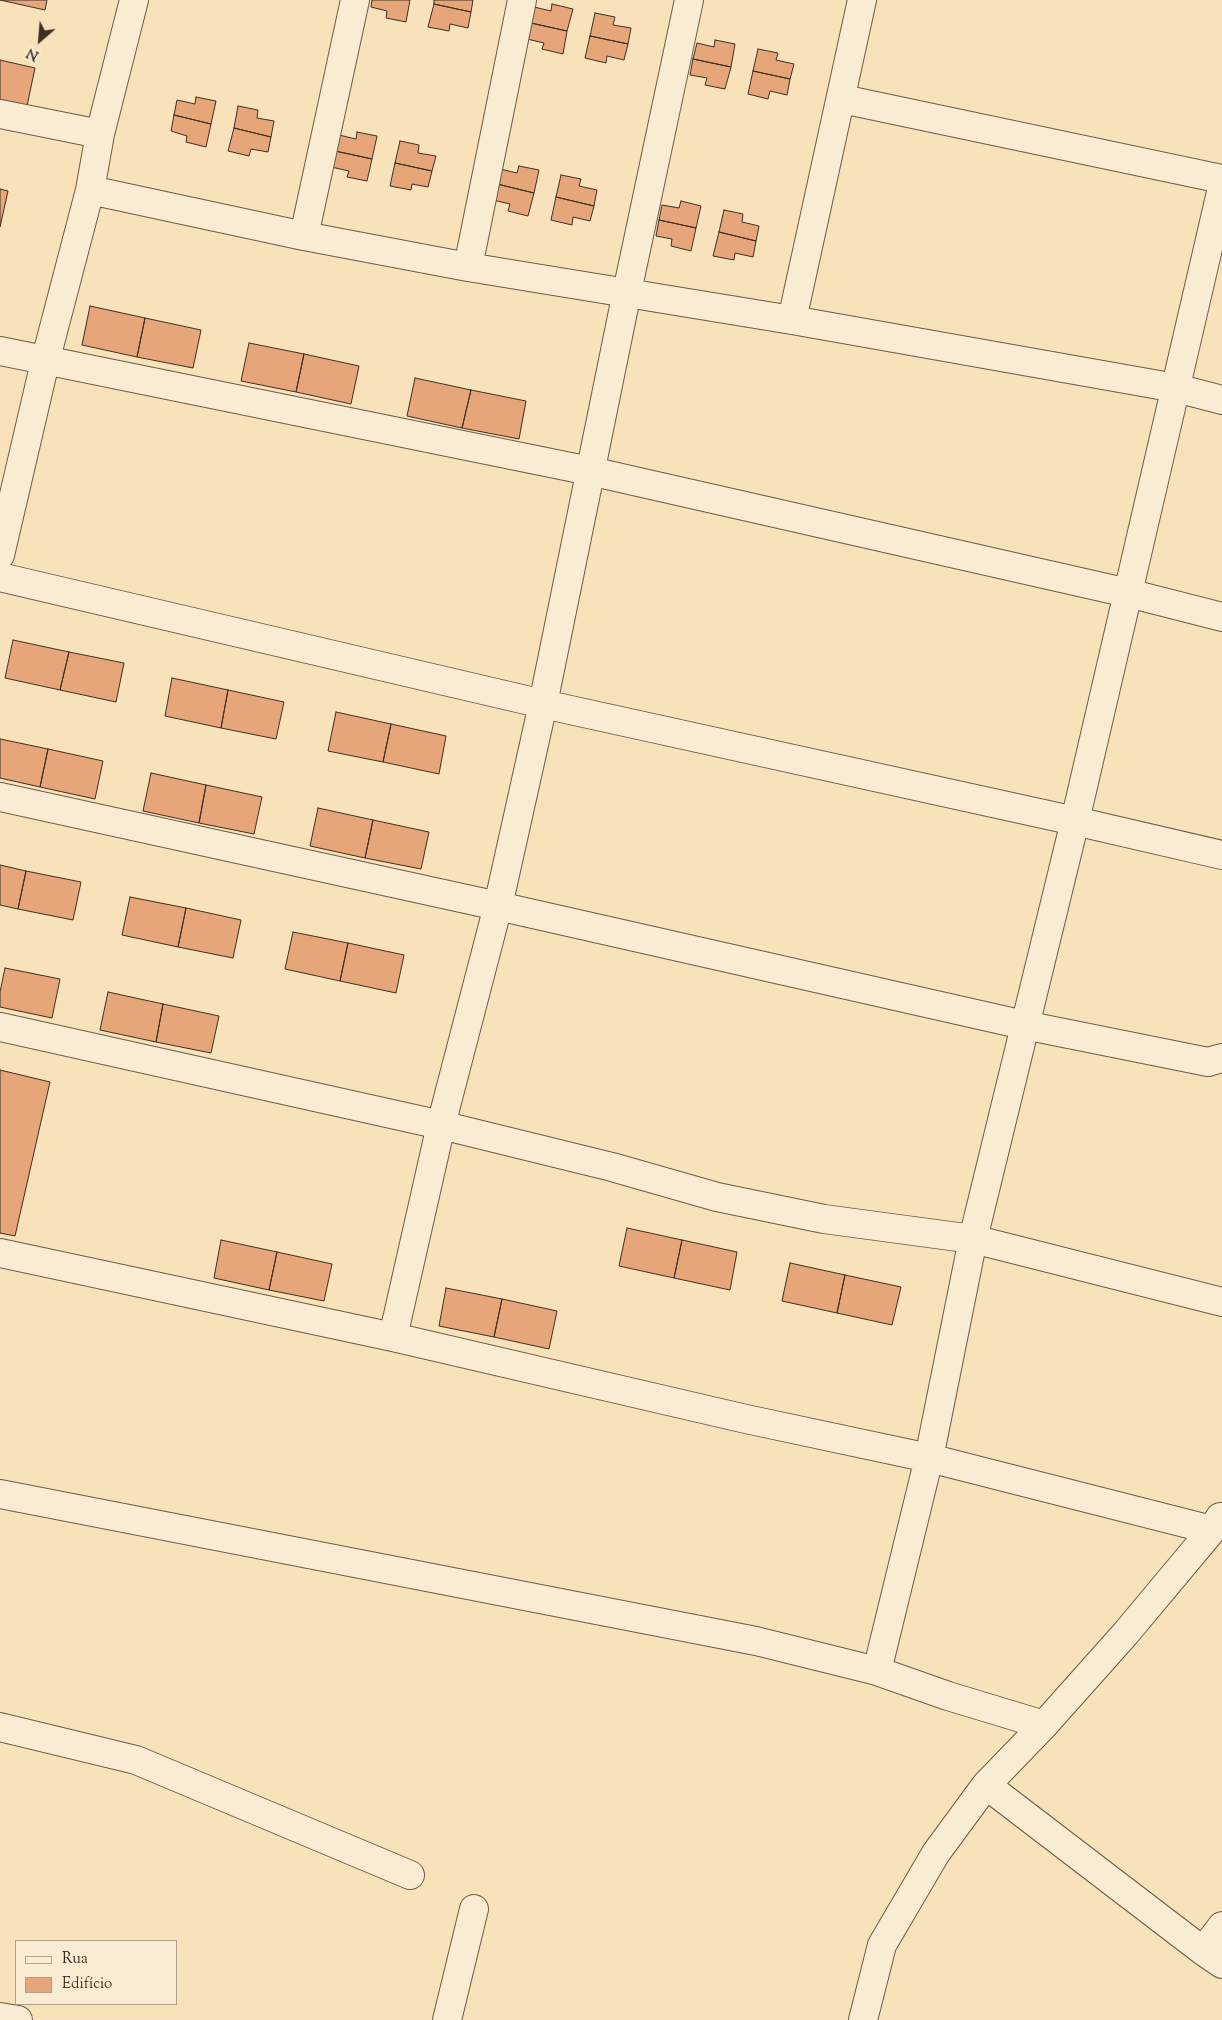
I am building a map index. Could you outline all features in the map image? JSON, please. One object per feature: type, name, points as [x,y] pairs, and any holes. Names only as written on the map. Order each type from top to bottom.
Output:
[{"type":"street","points":[[0,555],[46,362],[90,190],[100,134],[134,0]]},
{"type":"street","points":[[304,236],[355,0]]},
{"type":"street","points":[[468,267],[522,0]]},
{"type":"street","points":[[393,1337],[441,1125],[498,906],[543,704],[689,0]]},
{"type":"street","points":[[792,320],[842,99],[862,0]]},
{"type":"street","points":[[842,99],[1222,179]]},
{"type":"street","points":[[0,114],[100,134]]},
{"type":"street","points":[[877,1671],[929,1458],[973,1239],[1075,821],[1222,188]]},
{"type":"street","points":[[90,190],[304,236],[468,267],[792,320],[1176,388],[1222,400]]},
{"type":"street","points":[[0,351],[46,362],[590,471],[1128,593],[1222,617]]},
{"type":"street","points":[[0,577],[543,704],[1222,855]]},
{"type":"street","points":[[0,798],[498,906],[1024,1025],[1208,1062],[1222,1058]]},
{"type":"street","points":[[0,1027],[441,1125],[612,1167],[717,1197],[824,1219],[973,1239],[1222,1302]]},
{"type":"street","points":[[0,1253],[393,1337],[737,1416],[1217,1522],[1126,1633],[1044,1725],[986,1784],[936,1854],[882,1945],[863,2020]]},
{"type":"street","points":[[0,1494],[756,1641],[877,1671],[948,1696],[1044,1725]]},
{"type":"street","points":[[0,1727],[136,1760],[410,1875]]},
{"type":"street","points":[[986,1784],[1213,1958],[1222,1926]]},
{"type":"street","points":[[447,2020],[474,1909]]},
{"type":"street","points":[[0,2017],[18,2020]]},
{"type":"building","points":[[0,0],[47,0],[45,10]]},
{"type":"building","points":[[372,0],[410,0],[406,22],[386,18],[387,11],[371,7]]},
{"type":"building","points":[[434,0],[473,0],[471,12],[434,4]]},
{"type":"building","points":[[434,4],[471,12],[468,28],[450,24],[449,31],[428,27]]},
{"type":"building","points":[[552,4],[573,9],[567,31],[531,23],[534,7],[551,11]]},
{"type":"building","points":[[595,13],[615,17],[613,25],[631,28],[628,44],[590,36]]},
{"type":"building","points":[[531,23],[567,31],[563,54],[542,49],[544,43],[527,39]]},
{"type":"building","points":[[590,36],[628,44],[624,60],[607,56],[606,63],[585,58]]},
{"type":"building","points":[[715,40],[735,44],[731,67],[693,59],[697,43],[714,47]]},
{"type":"building","points":[[758,49],[778,53],[776,60],[794,64],[790,79],[753,71]]},
{"type":"building","points":[[693,59],[731,67],[725,89],[705,85],[707,78],[690,75]]},
{"type":"building","points":[[0,60],[35,68],[27,106],[0,100]]},
{"type":"building","points":[[753,71],[790,79],[787,95],[770,91],[768,99],[748,94]]},
{"type":"building","points":[[196,97],[216,101],[211,124],[174,115],[177,100],[195,104]]},
{"type":"building","points":[[238,106],[258,110],[257,118],[274,121],[271,137],[234,128]]},
{"type":"building","points":[[174,115],[211,124],[206,147],[186,142],[187,136],[171,131]]},
{"type":"building","points":[[234,128],[271,137],[268,152],[251,149],[249,156],[228,151]]},
{"type":"building","points":[[357,132],[377,136],[372,159],[335,151],[339,135],[356,139]]},
{"type":"building","points":[[400,141],[419,145],[418,153],[436,156],[432,171],[395,163]]},
{"type":"building","points":[[335,151],[372,159],[367,181],[347,177],[349,171],[331,167]]},
{"type":"building","points":[[395,163],[432,171],[428,187],[412,184],[411,190],[390,186]]},
{"type":"building","points":[[519,166],[539,170],[534,193],[497,184],[500,169],[517,173]]},
{"type":"building","points":[[561,175],[581,179],[579,186],[597,190],[594,206],[556,197]]},
{"type":"building","points":[[497,184],[534,193],[528,216],[508,211],[510,204],[493,200]]},
{"type":"building","points":[[0,189],[8,191],[0,227]]},
{"type":"building","points":[[556,197],[594,206],[590,221],[573,217],[572,225],[551,220]]},
{"type":"building","points":[[681,201],[701,206],[696,228],[659,220],[662,205],[679,208]]},
{"type":"building","points":[[724,210],[743,214],[742,222],[759,226],[756,241],[719,232]]},
{"type":"building","points":[[659,220],[696,228],[691,251],[671,246],[672,239],[656,236]]},
{"type":"building","points":[[719,232],[756,241],[753,257],[735,253],[734,260],[713,256]]},
{"type":"building","points":[[90,306],[145,318],[137,357],[82,345]]},
{"type":"building","points":[[145,318],[201,330],[193,368],[137,357]]},
{"type":"building","points":[[249,343],[304,354],[296,392],[241,381]]},
{"type":"building","points":[[304,354],[359,366],[351,404],[296,392]]},
{"type":"building","points":[[415,378],[471,390],[462,428],[407,416]]},
{"type":"building","points":[[471,390],[526,401],[519,439],[462,428]]},
{"type":"building","points":[[13,640],[69,652],[60,690],[5,678]]},
{"type":"building","points":[[69,652],[124,663],[116,702],[60,690]]},
{"type":"building","points":[[172,678],[228,690],[221,728],[165,716]]},
{"type":"building","points":[[228,690],[284,702],[276,739],[221,728]]},
{"type":"building","points":[[336,712],[391,724],[383,762],[328,751]]},
{"type":"building","points":[[391,724],[446,736],[439,774],[383,762]]},
{"type":"building","points":[[0,739],[48,749],[40,787],[0,778]]},
{"type":"building","points":[[48,749],[103,761],[95,799],[40,787]]},
{"type":"building","points":[[151,773],[206,785],[199,823],[143,811]]},
{"type":"building","points":[[206,785],[262,797],[254,834],[199,823]]},
{"type":"building","points":[[318,808],[373,820],[365,858],[310,846]]},
{"type":"building","points":[[373,820],[429,832],[421,869],[365,858]]},
{"type":"building","points":[[0,865],[26,871],[18,909],[0,905]]},
{"type":"building","points":[[26,871],[81,882],[73,920],[18,909]]},
{"type":"building","points":[[130,897],[186,908],[178,947],[122,935]]},
{"type":"building","points":[[186,908],[241,920],[233,958],[178,947]]},
{"type":"building","points":[[293,932],[348,943],[340,981],[285,969]]},
{"type":"building","points":[[348,943],[404,955],[396,993],[340,981]]},
{"type":"building","points":[[5,968],[60,979],[52,1018],[0,1007],[0,992]]},
{"type":"building","points":[[108,992],[163,1004],[156,1042],[100,1030]]},
{"type":"building","points":[[163,1004],[219,1016],[211,1053],[156,1042]]},
{"type":"building","points":[[0,1070],[50,1082],[15,1236],[0,1233]]},
{"type":"building","points":[[627,1228],[682,1240],[674,1278],[619,1266]]},
{"type":"building","points":[[221,1240],[277,1252],[269,1290],[214,1278]]},
{"type":"building","points":[[682,1240],[737,1252],[730,1290],[674,1278]]},
{"type":"building","points":[[277,1252],[332,1264],[324,1301],[269,1290]]},
{"type":"building","points":[[790,1263],[845,1275],[837,1313],[782,1301]]},
{"type":"building","points":[[845,1275],[901,1287],[892,1325],[837,1313]]},
{"type":"building","points":[[446,1288],[502,1299],[494,1337],[439,1326]]},
{"type":"building","points":[[502,1299],[557,1311],[549,1349],[494,1337]]}]
